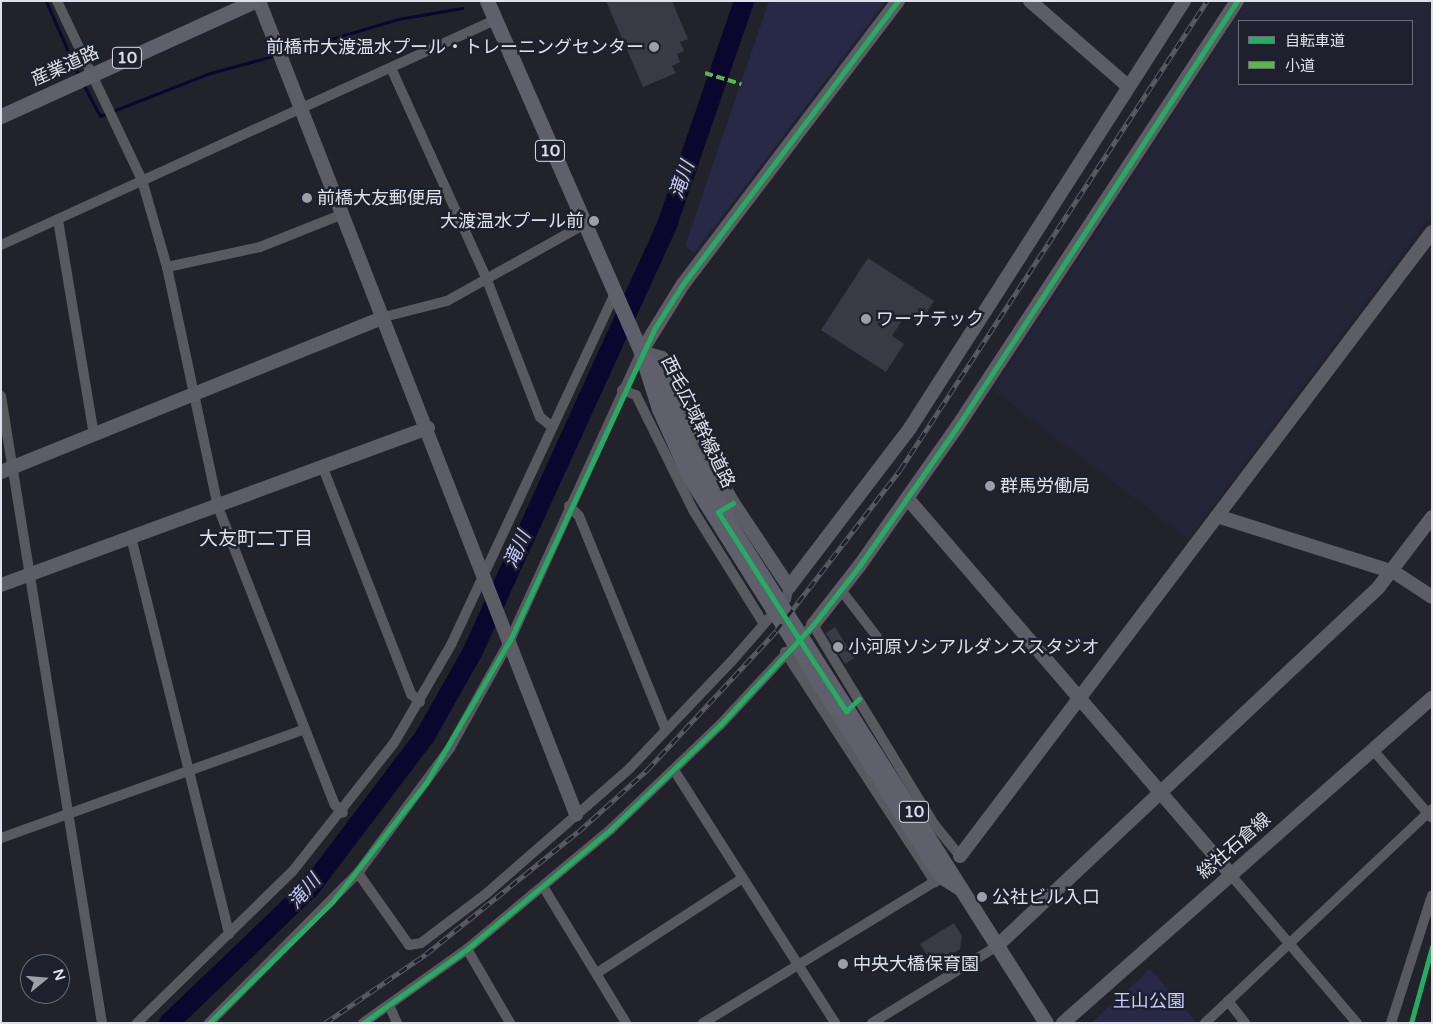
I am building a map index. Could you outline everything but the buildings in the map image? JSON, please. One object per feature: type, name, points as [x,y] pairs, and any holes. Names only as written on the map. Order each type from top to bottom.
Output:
[{"type":"main road","name":"産業道路","points":[[1,116],[254,1]]},
{"type":"main road","name":"西毛広域幹線道路","points":[[487,1],[583,225],[639,347],[659,408],[696,476],[860,739],[961,889],[1046,1023]]},
{"type":"main road","name":"西毛広域幹線道路","points":[[860,739],[938,879],[961,889]]},
{"type":"street","points":[[57,1],[142,180],[166,267],[218,507],[335,805],[343,813]]},
{"type":"street","points":[[259,1],[428,428],[576,814]]},
{"type":"street","points":[[209,1023],[358,873],[450,748],[569,506],[622,390],[639,347],[683,284],[898,1]]},
{"type":"street","points":[[1030,1],[1129,88]]},
{"type":"street","points":[[358,873],[409,945],[417,946],[487,893],[576,814],[666,730],[764,624],[789,587],[910,428],[1184,1]]},
{"type":"street","points":[[363,1023],[467,949],[544,888],[674,770],[785,652],[813,625],[908,499],[1237,1]]},
{"type":"street","points":[[1,245],[495,20]]},
{"type":"street","points":[[391,68],[487,280],[540,417],[551,426]]},
{"type":"street","points":[[166,267],[260,247],[343,214]]},
{"type":"street","points":[[58,220],[94,434]]},
{"type":"street","points":[[7,470],[384,317],[441,303],[487,280],[583,225]]},
{"type":"street","points":[[813,625],[934,824],[960,856],[1432,232]]},
{"type":"street","points":[[137,1023],[229,934],[343,813],[420,702],[485,575],[551,426],[616,297]]},
{"type":"street","points":[[639,347],[662,358],[727,492],[789,587]]},
{"type":"street","points":[[622,390],[636,395],[693,510],[764,624]]},
{"type":"street","points":[[1,396],[7,470],[28,576],[102,1023]]},
{"type":"street","points":[[1,585],[218,507],[428,428]]},
{"type":"street","points":[[323,468],[411,694],[420,702]]},
{"type":"street","points":[[908,499],[1007,610],[1078,700],[1357,1023]]},
{"type":"street","points":[[569,506],[579,516],[666,730]]},
{"type":"street","points":[[1217,516],[1394,572],[1432,597]]},
{"type":"street","points":[[872,1023],[997,946],[1394,572],[1432,517]]},
{"type":"street","points":[[131,537],[229,934]]},
{"type":"street","points":[[841,590],[877,637]]},
{"type":"street","points":[[702,1023],[938,879],[785,652]]},
{"type":"street","name":"総社石倉線","points":[[1063,1023],[1432,698]]},
{"type":"street","points":[[1,838],[188,773],[305,729]]},
{"type":"street","points":[[1204,1023],[1430,814],[1373,750]]},
{"type":"street","points":[[674,770],[835,1023]]},
{"type":"street","points":[[597,973],[742,879]]},
{"type":"street","points":[[544,888],[626,1023]]},
{"type":"street","points":[[1391,1023],[1432,895]]},
{"type":"street","points":[[467,949],[510,1023]]},
{"type":"street","points":[[1228,1001],[1245,1023]]},
{"type":"street","points":[[390,1005],[398,1023]]},
{"type":"shaded area","points":[[1247,1],[1432,1],[1432,214],[1188,539],[993,390]]},
{"type":"green space","points":[[769,1],[886,1],[694,253],[685,246]]},
{"type":"green space","name":"王山公園","points":[[1150,969],[1197,1023],[1091,1023],[1136,982]]},
{"type":"waterway","points":[[46,1],[79,76]]},
{"type":"waterway","name":"滝川","points":[[169,1023],[310,888],[425,736],[472,653],[668,222],[744,1]]},
{"type":"waterway","points":[[284,53],[398,19],[462,8]]},
{"type":"waterway","points":[[83,84],[100,116],[207,74],[276,55]]},
{"type":"railway","points":[[325,1023],[426,954],[578,832],[647,770],[776,631],[900,470],[1207,1]]},
{"type":"marked path","points":[[705,73],[741,84]]},
{"type":"cycle path","points":[[209,1023],[333,901],[426,783],[510,640],[656,326],[683,284],[898,1]]},
{"type":"cycle path","points":[[363,1023],[467,949],[611,829],[720,725],[813,625],[860,565],[959,424],[1237,1]]},
{"type":"cycle path","points":[[733,503],[718,512],[804,647],[846,711],[859,699]]},
{"type":"cycle path","points":[[1411,1023],[1432,947]]},
{"type":"place","name":"前橋市大渡温水プール・トレーニングセンター","points":[[654,47]]},
{"type":"place","name":"前橋大友郵便局","points":[[307,198]]},
{"type":"place","name":"大渡温水プール前","points":[[594,221]]},
{"type":"place","name":"ワーナテック","points":[[866,319]]},
{"type":"place","name":"群馬労働局","points":[[990,486]]},
{"type":"place","name":"小河原ソシアルダンススタジオ","points":[[838,647]]},
{"type":"place","name":"公社ビル入口","points":[[982,897]]},
{"type":"place","name":"中央大橋保育園","points":[[843,964]]},
{"type":"district","name":"大友町二丁目","points":[[256,540]]}]
